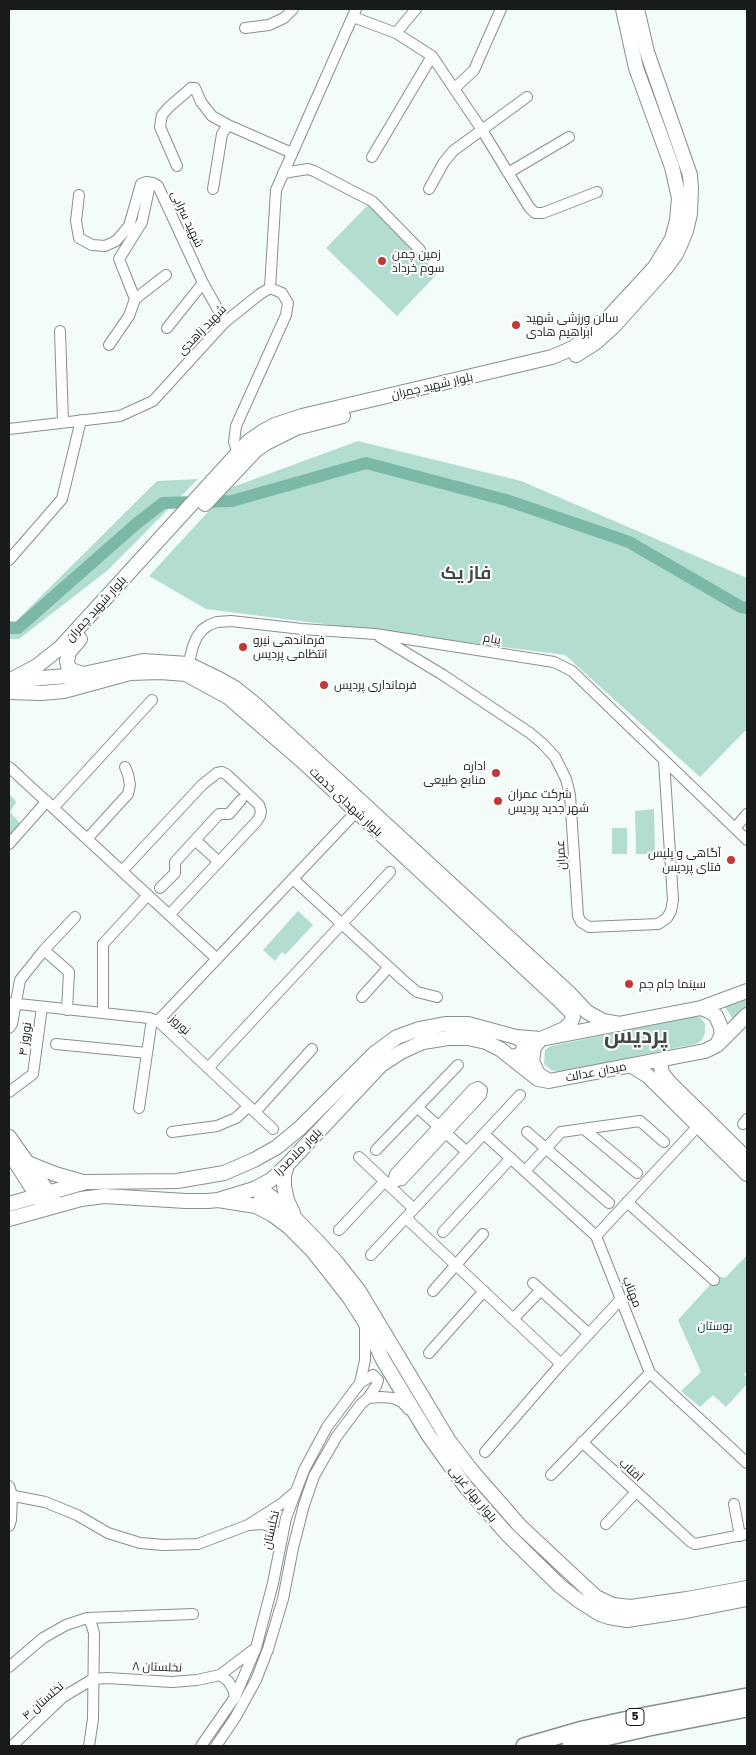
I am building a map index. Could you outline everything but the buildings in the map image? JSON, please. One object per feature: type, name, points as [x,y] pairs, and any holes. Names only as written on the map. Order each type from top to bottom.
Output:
[{"type":"highway","name":"5","points":[[524,1746],[583,1729],[747,1696]]},
{"type":"highway","name":"5","points":[[570,1746],[747,1709]]},
{"type":"main road","name":"بلوار شهید چمران","points":[[71,679],[67,661],[70,652],[105,611],[215,492],[242,457],[249,441],[262,432],[288,420],[565,352],[583,340],[605,321],[655,267],[667,248],[675,230],[679,198],[672,167],[636,68],[623,9]]},
{"type":"main road","name":"بلوار شهید چمران","points":[[9,681],[51,656],[68,640],[200,494],[242,457],[296,428],[554,364],[583,351],[614,326],[676,254],[686,231],[690,214],[690,175],[647,52],[637,9]]},
{"type":"main road","points":[[41,692],[38,686],[40,678],[51,656]]},
{"type":"main road","name":"بلوار شهدای خدمت","points":[[9,692],[41,692],[71,679],[143,661],[187,669],[234,688],[256,705],[570,994],[587,1012],[603,1021],[620,1024]]},
{"type":"main road","name":"بلوار شهدای خدمت","points":[[187,669],[245,710],[572,1013],[573,1017],[570,1024],[564,1029],[541,1039]]},
{"type":"main road","points":[[9,681],[40,678],[71,679]]},
{"type":"main road","points":[[541,1039],[701,1008],[747,991]]},
{"type":"main road","points":[[701,1008],[716,1016],[720,1025],[722,1033],[717,1045]]},
{"type":"main road","points":[[717,1045],[747,1015]]},
{"type":"main road","name":"بلوار ملاصدرا","points":[[9,1204],[36,1180],[152,1182],[192,1179],[224,1173],[254,1160],[277,1147],[300,1128],[375,1053],[397,1037],[419,1029],[445,1024],[468,1024],[516,1037],[541,1039]]},
{"type":"main road","points":[[510,1057],[520,1055],[524,1048],[523,1040],[516,1037]]},
{"type":"main road","name":"بلوار ملاصدرا","points":[[9,1219],[51,1206],[104,1196],[186,1201],[218,1200],[254,1189],[271,1180],[287,1165],[380,1064],[423,1042],[448,1038],[468,1038],[486,1042],[500,1049],[538,1079],[549,1082]]},
{"type":"main road","name":"میدان عدالت","points":[[541,1039],[534,1047],[532,1061],[538,1074],[549,1082],[705,1052],[717,1045]]},
{"type":"main road","points":[[660,1060],[662,1073],[669,1082],[747,1159]]},
{"type":"main road","points":[[632,1066],[648,1076],[747,1174]]},
{"type":"main road","points":[[9,1137],[51,1206]]},
{"type":"main road","points":[[9,1152],[36,1180]]},
{"type":"main road","points":[[287,1165],[284,1186],[288,1200],[290,1223]]},
{"type":"main road","points":[[36,1180],[55,1174],[86,1182]]},
{"type":"main road","points":[[218,1200],[256,1206],[290,1223]]},
{"type":"main road","name":"بلوار بهار غربی","points":[[290,1223],[349,1297],[383,1360],[429,1436],[465,1486],[507,1534],[560,1586],[600,1614],[609,1617],[637,1620],[747,1599]]},
{"type":"main road","name":"بلوار بهار غربی","points":[[290,1223],[338,1263],[359,1291],[450,1442],[472,1471],[520,1526],[589,1591],[602,1601],[613,1605],[631,1607],[687,1600],[747,1588]]},
{"type":"street","points":[[245,28],[269,25],[284,18],[293,9]]},
{"type":"street","points":[[396,33],[416,9]]},
{"type":"street","points":[[455,88],[474,70],[501,9]]},
{"type":"street","points":[[242,457],[234,442],[236,426],[286,315],[288,303],[282,294],[270,288],[276,190],[354,13],[396,33],[432,56],[482,130],[528,207],[535,213],[543,213],[597,192]]},
{"type":"street","points":[[372,157],[432,56]]},
{"type":"street","points":[[177,166],[160,126],[162,115],[188,90],[195,88],[201,102],[212,116],[292,153]]},
{"type":"street","points":[[429,188],[444,162],[453,151],[527,97]]},
{"type":"street","points":[[213,189],[222,134],[228,125]]},
{"type":"street","points":[[508,173],[569,136]]},
{"type":"street","points":[[283,173],[308,169],[372,201],[420,250]]},
{"type":"street","points":[[79,195],[76,222],[79,238],[92,245],[105,246],[116,241],[129,226],[141,184],[144,182],[153,183]]},
{"type":"street","name":"شهید سرابی","points":[[135,299],[119,259],[142,222],[149,189],[153,183],[158,186],[203,283],[225,322]]},
{"type":"street","points":[[109,345],[129,316],[135,299],[166,275]]},
{"type":"street","points":[[167,328],[203,283]]},
{"type":"street","name":"شهید زاهدی","points":[[9,429],[120,416],[153,401],[225,322],[270,288]]},
{"type":"street","points":[[60,331],[63,422]]},
{"type":"street","points":[[9,560],[62,499],[81,420]]},
{"type":"street","name":"پیام","points":[[187,669],[197,637],[209,624],[231,621],[375,634],[541,659],[563,665],[572,671],[747,840]]},
{"type":"street","name":"عمران","points":[[375,634],[443,675],[530,733],[544,744],[555,757],[566,779],[570,796],[578,916],[589,927],[658,924],[667,918],[671,911],[673,900],[664,760]]},
{"type":"street","points":[[9,844],[51,804],[152,700]]},
{"type":"street","points":[[9,767],[217,959]]},
{"type":"street","points":[[87,839],[128,794],[130,785],[128,774],[124,767]]},
{"type":"street","points":[[122,871],[212,776],[222,772],[240,787],[259,805],[260,816],[169,915]]},
{"type":"street","points":[[160,888],[175,873],[175,862],[218,814],[229,814],[241,800]]},
{"type":"street","points":[[139,1108],[147,1053],[155,1020],[217,959],[356,812]]},
{"type":"street","points":[[735,828],[747,814]]},
{"type":"street","points":[[195,840],[219,862]]},
{"type":"street","points":[[208,1068],[390,872]]},
{"type":"street","points":[[293,879],[417,992],[437,997]]},
{"type":"street","points":[[103,1013],[103,944],[148,895]]},
{"type":"street","points":[[9,1028],[12,1024],[12,1004],[20,980],[44,950],[75,917]]},
{"type":"street","points":[[44,950],[69,972],[67,1010]]},
{"type":"street","points":[[362,997],[389,968]]},
{"type":"street","name":"نوروز","points":[[12,1004],[155,1020],[274,1129]]},
{"type":"street","name":"نوروز ۴","points":[[9,1092],[33,1074],[42,1007]]},
{"type":"street","points":[[56,1044],[147,1053]]},
{"type":"street","points":[[172,1132],[218,1126],[252,1109],[312,1049]]},
{"type":"street","points":[[376,1150],[458,1065]]},
{"type":"street","points":[[371,1255],[520,1095]]},
{"type":"street","points":[[418,1108],[466,1152]]},
{"type":"street","points":[[525,1171],[561,1132],[640,1121],[664,1142]]},
{"type":"street","points":[[484,1134],[596,1236],[698,1126]]},
{"type":"street","points":[[584,1129],[637,1173]]},
{"type":"street","points":[[442,1130],[402,1180],[398,1181],[394,1178],[395,1174],[442,1130]]},
{"type":"street","points":[[527,1132],[610,1203]]},
{"type":"street","points":[[359,1157],[414,1209]]},
{"type":"street","points":[[442,1232],[511,1158]]},
{"type":"street","points":[[339,1230],[385,1181]]},
{"type":"street","points":[[628,1202],[714,1280]]},
{"type":"street","points":[[406,1218],[562,1364]]},
{"type":"street","points":[[433,1291],[483,1234]]},
{"type":"street","name":"مهتاب","points":[[596,1236],[650,1373],[747,1463]]},
{"type":"street","points":[[513,1319],[537,1286],[589,1334]]},
{"type":"street","points":[[429,1353],[484,1291]]},
{"type":"street","points":[[486,1452],[621,1299]]},
{"type":"street","name":"نخلستان","points":[[201,1746],[235,1697],[256,1648],[270,1600],[286,1518],[304,1470],[327,1427],[360,1383],[365,1360],[364,1322]]},
{"type":"street","points":[[551,1475],[650,1373]]},
{"type":"street","points":[[360,1383],[373,1375],[378,1380],[368,1398]]},
{"type":"street","points":[[368,1398],[393,1398],[402,1402],[429,1436]]},
{"type":"street","name":"نخلستان","points":[[216,1746],[239,1711],[256,1680],[268,1649],[283,1599],[304,1505],[314,1476],[337,1436],[361,1404],[368,1398]]},
{"type":"street","name":"آفتاب","points":[[582,1442],[691,1542],[695,1544],[744,1535]]},
{"type":"street","points":[[9,1526],[11,1520],[10,1492]]},
{"type":"street","name":"نخلستان","points":[[10,1492],[45,1502],[77,1515],[108,1533],[140,1543],[164,1546],[198,1544],[248,1525],[281,1504],[295,1492]]},
{"type":"street","points":[[606,1524],[636,1492]]},
{"type":"street","points":[[734,1504],[744,1535]]},
{"type":"street","points":[[248,1525],[263,1524],[271,1527],[277,1534],[280,1545]]},
{"type":"street","points":[[9,1667],[43,1638],[66,1625],[87,1618],[193,1614]]},
{"type":"street","points":[[87,1618],[91,1623],[94,1633],[93,1719],[89,1746]]},
{"type":"street","points":[[235,1697],[228,1681],[220,1675],[256,1648]]},
{"type":"street","name":"نخلستان ۸","points":[[93,1679],[107,1678],[172,1682],[197,1680],[220,1675]]},
{"type":"street","name":"نخلستان ۴","points":[[12,1746],[63,1697],[93,1679]]},
{"type":"green space","name":"زمین چمن سوم خرداد","points":[[368,205],[438,273],[397,316],[326,248]]},
{"type":"green space","points":[[358,441],[521,481],[747,578],[747,729],[700,777],[565,655],[206,609],[149,576],[230,488]]},
{"type":"green space","points":[[198,479],[108,570],[19,639],[9,639],[9,621],[16,621],[157,481]]},
{"type":"green space","points":[[9,794],[16,803],[10,812],[20,823],[9,836]]},
{"type":"green space","points":[[654,809],[655,854],[636,854],[635,811]]},
{"type":"green space","points":[[612,828],[627,828],[627,854],[612,854]]},
{"type":"green space","points":[[298,911],[313,925],[285,955],[282,952],[275,961],[263,950]]},
{"type":"green space","points":[[747,995],[747,1007],[734,1021],[723,1004]]},
{"type":"green space","points":[[694,1016],[701,1018],[705,1024],[705,1033],[702,1040],[696,1044],[559,1072],[551,1070],[544,1064],[545,1050],[551,1046],[677,1017]]},
{"type":"green space","name":"بوستان","points":[[747,1255],[747,1371],[744,1374],[747,1378],[747,1384],[726,1407],[713,1395],[700,1407],[681,1391],[701,1372],[678,1320],[718,1276],[725,1278]]},
{"type":"waterway","points":[[9,628],[18,628],[136,524],[163,503],[232,501],[366,463],[506,500],[629,542],[741,607],[747,608]]},
{"type":"place","name":"زمین چمن سوم خرداد","points":[[382,261]]},
{"type":"place","name":"سالن ورزشی شهید ابراهیم هادی","points":[[516,325]]},
{"type":"place","name":"فرماندهی نیرو انتظامی پردیس","points":[[243,647]]},
{"type":"place","name":"فرمانداری پردیس","points":[[324,685]]},
{"type":"place","name":"اداره منابع طبیعی","points":[[496,773]]},
{"type":"place","name":"شرکت عمران شهر جدید پردیس","points":[[498,801]]},
{"type":"place","name":"آگاهی و پلیس فتای پردیس","points":[[731,860]]},
{"type":"place","name":"سینما جام جم","points":[[629,984]]},
{"type":"district","name":"فاز یک","points":[[466,573]]},
{"type":"district","name":"پردیس","points":[[636,1036]]}]
